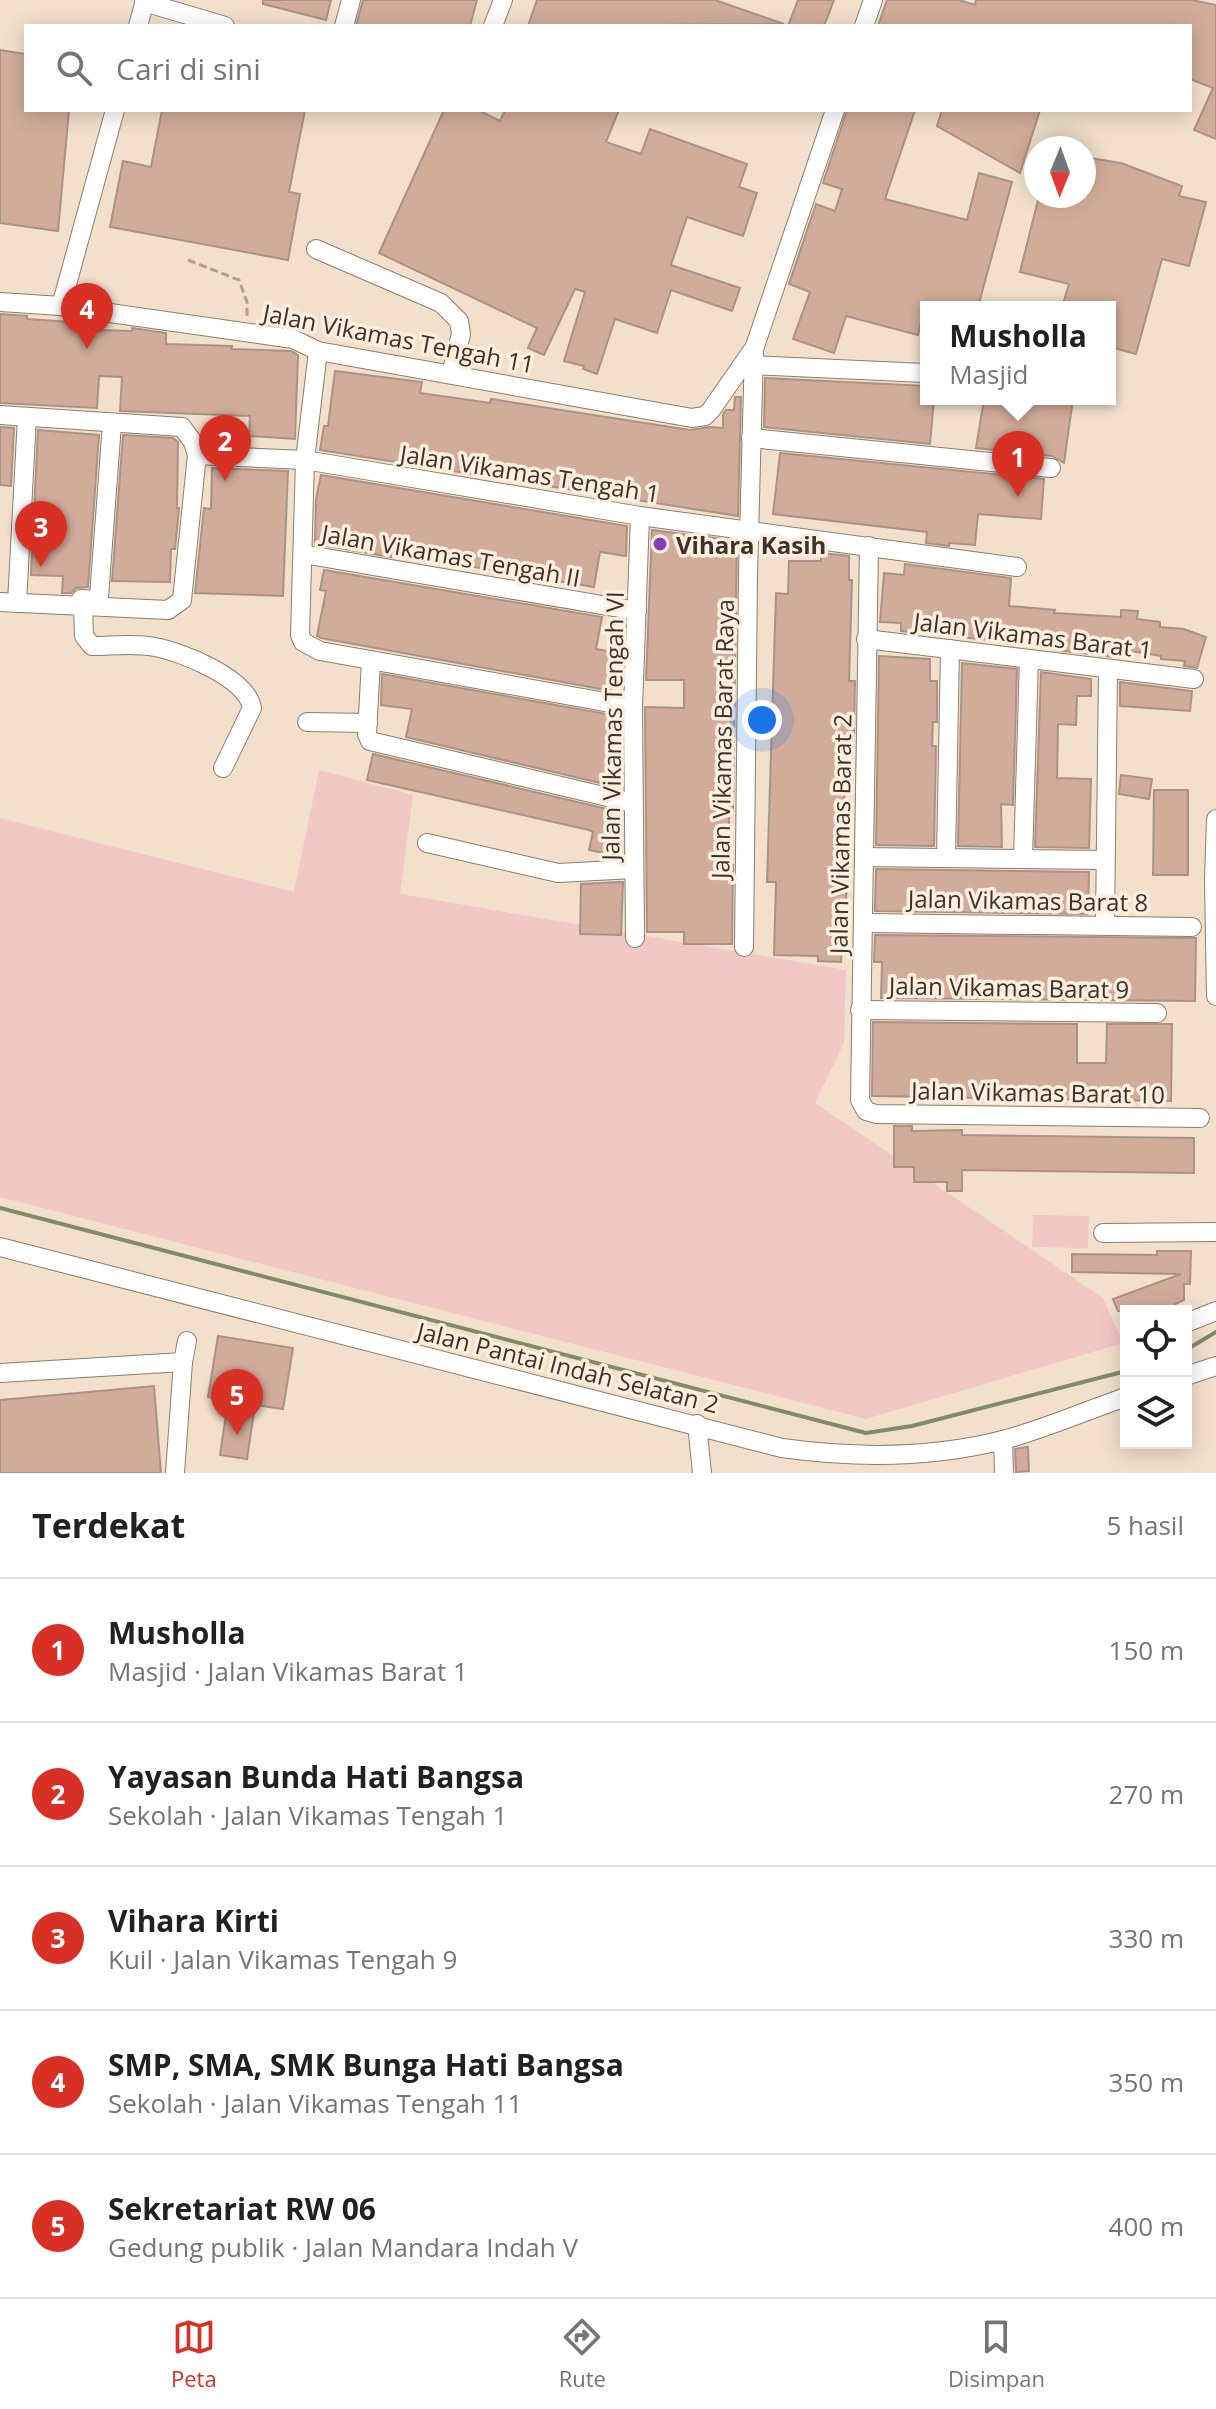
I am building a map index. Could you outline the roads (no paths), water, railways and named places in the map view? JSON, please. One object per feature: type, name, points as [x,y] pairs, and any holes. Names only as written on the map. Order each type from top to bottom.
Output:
[{"type":"street","points":[[345,24],[351,0]]},
{"type":"street","points":[[494,24],[503,0]]},
{"type":"street","points":[[865,24],[873,0]]},
{"type":"street","points":[[138,24],[144,1],[219,24]]},
{"type":"street","points":[[61,306],[114,112]]},
{"type":"street","points":[[834,112],[753,357],[920,373]]},
{"type":"street","points":[[316,249],[441,303],[459,321],[461,334],[451,374]]},
{"type":"street","name":"Jalan Vikamas Tengah 11","points":[[0,302],[61,306],[293,339],[318,351],[692,418],[705,416],[753,357]]},
{"type":"street","points":[[318,351],[305,460],[300,635],[303,642],[320,651],[633,707]]},
{"type":"street","name":"Jalan Vikamas Barat Raya","points":[[744,947],[753,357]]},
{"type":"street","points":[[0,415],[182,427],[193,442],[197,455],[182,600],[168,610],[80,602]]},
{"type":"street","points":[[27,417],[8,603],[98,600],[112,424]]},
{"type":"street","points":[[751,438],[1051,468]]},
{"type":"street","name":"Jalan Vikamas Tengah 1","points":[[197,455],[305,460],[640,516],[749,530]]},
{"type":"street","name":"Jalan Vikamas Tengah VI","points":[[635,938],[633,707],[640,516]]},
{"type":"street","points":[[749,530],[1017,567]]},
{"type":"street","name":"Jalan Vikamas Barat 2","points":[[869,546],[860,1100],[866,1111],[876,1114]]},
{"type":"street","name":"Jalan Vikamas Tengah II","points":[[303,554],[637,611]]},
{"type":"street","points":[[80,602],[84,636],[92,646],[153,646],[190,658],[225,677],[246,693],[252,708],[223,768]]},
{"type":"street","name":"Jalan Vikamas Barat 1","points":[[866,639],[1194,679]]},
{"type":"street","points":[[946,857],[950,649]]},
{"type":"street","points":[[1023,858],[1029,659]]},
{"type":"street","points":[[371,661],[367,734],[370,741],[633,803]]},
{"type":"street","points":[[1105,924],[1108,670]]},
{"type":"street","points":[[307,722],[368,723]]},
{"type":"street","points":[[1216,819],[1216,996]]},
{"type":"street","points":[[427,843],[558,873],[634,869]]},
{"type":"street","points":[[864,857],[1105,860]]},
{"type":"street","name":"Jalan Vikamas Barat 8","points":[[864,923],[1192,927]]},
{"type":"street","name":"Jalan Vikamas Barat 9","points":[[860,1010],[1157,1013]]},
{"type":"street","name":"Jalan Vikamas Barat 10","points":[[876,1114],[1200,1118]]},
{"type":"street","points":[[1103,1233],[1216,1232]]},
{"type":"street","name":"Jalan Pantai Indah Selatan 2","points":[[0,1247],[782,1448],[829,1455],[936,1452],[1003,1440],[1120,1399]]},
{"type":"street","points":[[1192,1321],[1216,1311]]},
{"type":"street","points":[[175,1473],[187,1341]]},
{"type":"street","points":[[0,1373],[183,1362]]},
{"type":"street","points":[[1192,1374],[1216,1366]]},
{"type":"street","points":[[697,1424],[702,1473]]},
{"type":"street","points":[[1003,1440],[1004,1473]]},
{"type":"waterway","points":[[0,1208],[866,1433],[912,1426],[1120,1373]]},
{"type":"waterway","points":[[1192,1346],[1216,1332]]},
{"type":"place","name":"SMP, SMA, SMK Bunga Hati Bangsa","points":[[87,349]]},
{"type":"place","name":"Yayasan Bunda Hati Bangsa","points":[[225,481]]},
{"type":"place","name":"Musholla","points":[[1018,497]]},
{"type":"place","name":"Vihara Kasih","points":[[660,544]]},
{"type":"place","name":"Vihara Kirti","points":[[41,567]]},
{"type":"place","name":"Sekretariat RW 06","points":[[237,1435]]}]
